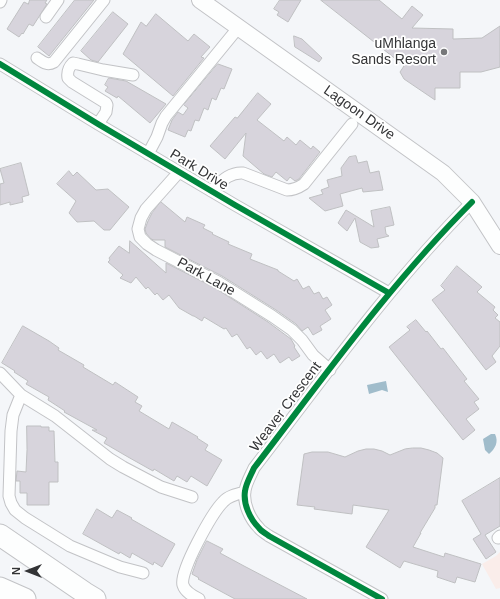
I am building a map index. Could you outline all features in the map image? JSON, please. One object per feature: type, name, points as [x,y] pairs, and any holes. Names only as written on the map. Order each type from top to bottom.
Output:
[{"type":"highway","points":[[0,535],[90,596]]},
{"type":"highway","points":[[0,588],[25,599]]},
{"type":"street","points":[[46,17],[58,0]]},
{"type":"street","points":[[37,58],[48,64],[54,62],[104,0]]},
{"type":"street","name":"Lagoon Drive","points":[[200,0],[443,173],[472,202],[500,246]]},
{"type":"street","points":[[148,154],[166,116],[238,28]]},
{"type":"street","name":"Park Drive","points":[[0,64],[148,154],[329,260],[389,293]]},
{"type":"street","points":[[98,124],[106,112],[107,105],[68,78],[69,66],[78,64],[133,75]]},
{"type":"street","points":[[211,191],[225,178],[238,173],[287,190],[292,190],[299,187],[304,184],[352,124]]},
{"type":"street","name":"Park Lane","points":[[179,172],[146,209],[141,218],[138,229],[140,237],[156,250],[218,282],[292,330],[302,340],[313,355],[330,370]]},
{"type":"street","name":"Weaver Crescent","points":[[245,492],[254,468],[389,293],[445,229],[472,202]]},
{"type":"street","points":[[0,373],[21,395],[55,416],[123,467],[160,487],[192,497]]},
{"type":"street","points":[[21,395],[13,415],[11,431],[9,496],[15,510],[25,518],[70,546],[120,567],[143,573]]},
{"type":"street","points":[[199,599],[189,593],[182,585],[182,579],[192,552],[210,518],[224,501],[231,496],[245,492],[246,505],[252,520],[260,530],[382,599]]},
{"type":"shaded area","points":[[500,552],[500,588],[496,589],[482,564]]},
{"type":"water","points":[[386,381],[388,392],[382,390],[369,394],[367,385]]},
{"type":"water","points":[[491,434],[495,434],[497,440],[495,448],[489,454],[485,450],[483,439]]},
{"type":"building","points":[[30,0],[47,0],[45,3],[47,4],[33,26],[29,24],[23,34],[22,33],[19,37],[7,29],[24,2],[28,4]]},
{"type":"building","points":[[75,0],[94,0],[49,56],[38,47]]},
{"type":"building","points":[[280,0],[301,0],[288,22],[277,15],[279,12],[274,9]]},
{"type":"building","name":"uMhlanga Sands Resort","points":[[321,0],[379,0],[402,19],[412,6],[423,15],[412,28],[453,29],[453,39],[482,38],[500,26],[500,67],[481,72],[460,72],[460,88],[435,88],[435,100],[404,79],[400,72],[404,66]]},
{"type":"building","points":[[113,12],[128,24],[98,62],[91,60],[81,51]]},
{"type":"building","points":[[156,14],[188,41],[194,34],[210,47],[201,57],[204,58],[173,96],[123,54],[141,22],[146,26]]},
{"type":"building","points":[[294,36],[302,39],[322,58],[319,62],[295,47]]},
{"type":"building","points":[[218,64],[232,69],[224,89],[221,88],[216,100],[212,98],[208,110],[204,108],[199,121],[195,120],[191,131],[188,130],[185,137],[168,130],[172,120],[178,112],[183,115],[188,108],[184,105]]},
{"type":"building","points":[[109,78],[126,81],[166,104],[150,123],[118,96],[117,98],[105,91],[108,87],[105,85]]},
{"type":"building","points":[[258,93],[271,104],[257,120],[284,141],[287,137],[296,145],[300,140],[311,149],[313,146],[320,152],[299,179],[295,181],[290,177],[287,181],[276,172],[272,177],[264,174],[243,156],[246,133],[225,159],[210,146],[235,117],[237,118]]},
{"type":"building","points":[[356,156],[358,163],[367,161],[370,173],[379,171],[383,190],[363,192],[362,188],[340,194],[343,206],[325,211],[309,198],[323,194],[321,190],[329,187],[327,180],[342,176],[341,168],[349,157]]},
{"type":"building","points":[[21,163],[29,195],[22,197],[23,202],[10,205],[10,202],[0,205],[0,184],[4,183],[0,169]]},
{"type":"building","points":[[69,171],[73,176],[77,172],[96,190],[108,189],[129,207],[110,230],[104,230],[94,221],[77,222],[69,213],[76,201],[57,184]]},
{"type":"building","points":[[161,202],[185,222],[187,217],[205,225],[203,228],[229,242],[228,244],[252,254],[250,259],[278,270],[294,281],[297,279],[303,289],[309,286],[314,294],[319,292],[323,299],[327,297],[332,305],[325,310],[331,319],[320,326],[322,330],[313,335],[308,327],[302,331],[296,324],[276,310],[222,276],[165,247],[165,240],[151,239],[146,233],[145,229],[152,213]]},
{"type":"building","points":[[390,207],[394,225],[385,227],[386,234],[389,236],[377,239],[379,247],[371,248],[360,242],[355,218],[347,231],[338,223],[346,210],[374,227],[371,211]]},
{"type":"building","points":[[130,241],[166,273],[166,263],[215,288],[268,322],[291,339],[300,356],[292,361],[289,357],[280,363],[274,354],[267,359],[261,351],[256,355],[250,347],[247,349],[237,334],[232,337],[226,328],[224,329],[204,317],[202,321],[179,308],[169,295],[163,300],[157,293],[155,295],[148,287],[146,289],[136,277],[131,283],[120,278],[123,275],[108,262],[110,260],[109,258],[119,246],[129,253]]},
{"type":"building","points":[[457,266],[482,287],[477,292],[495,307],[493,310],[498,315],[495,318],[500,322],[500,346],[492,356],[496,362],[486,370],[432,300],[445,290],[441,286]]},
{"type":"building","points":[[416,320],[441,349],[443,348],[467,379],[464,381],[479,399],[474,402],[479,409],[466,419],[475,430],[463,440],[389,347],[410,330],[407,327]]},
{"type":"building","points":[[23,326],[49,341],[59,348],[58,350],[84,365],[83,367],[113,385],[115,382],[138,397],[135,402],[142,406],[139,411],[169,429],[172,422],[198,437],[197,438],[208,445],[205,450],[222,460],[207,486],[191,476],[187,482],[177,476],[174,481],[154,469],[153,471],[128,457],[104,443],[107,438],[92,430],[97,430],[64,412],[65,411],[48,400],[49,397],[26,384],[28,381],[2,363]]},
{"type":"building","points":[[27,426],[49,427],[49,431],[54,431],[55,462],[58,462],[58,482],[49,482],[49,505],[27,505],[27,493],[20,493],[20,481],[16,481],[17,471],[26,472]]},
{"type":"building","points":[[413,448],[429,450],[437,453],[443,458],[437,505],[435,505],[435,508],[413,547],[444,557],[445,553],[481,564],[475,582],[457,577],[455,583],[437,577],[438,571],[404,561],[400,568],[366,547],[389,510],[353,505],[352,514],[314,509],[315,507],[297,505],[304,454],[312,452],[328,452],[345,457],[358,451],[374,449],[390,455],[405,449]]},
{"type":"building","points":[[500,478],[500,526],[485,535],[496,552],[486,559],[473,539],[481,534],[462,501]]},
{"type":"building","points":[[97,509],[112,518],[117,510],[175,544],[162,567],[154,562],[153,565],[132,553],[130,558],[120,552],[119,554],[83,534]]},
{"type":"building","points":[[207,541],[223,549],[220,553],[307,599],[235,599],[198,579],[199,578],[192,574],[197,560]]},
{"type":"cycle path","points":[[0,64],[235,205],[389,293]]},
{"type":"cycle path","points":[[382,599],[262,531],[253,520],[246,506],[245,496],[247,482],[254,468],[359,331],[442,233],[472,202]]},
{"type":"place","name":"uMhlanga Sands Resort","points":[[444,52]]}]
